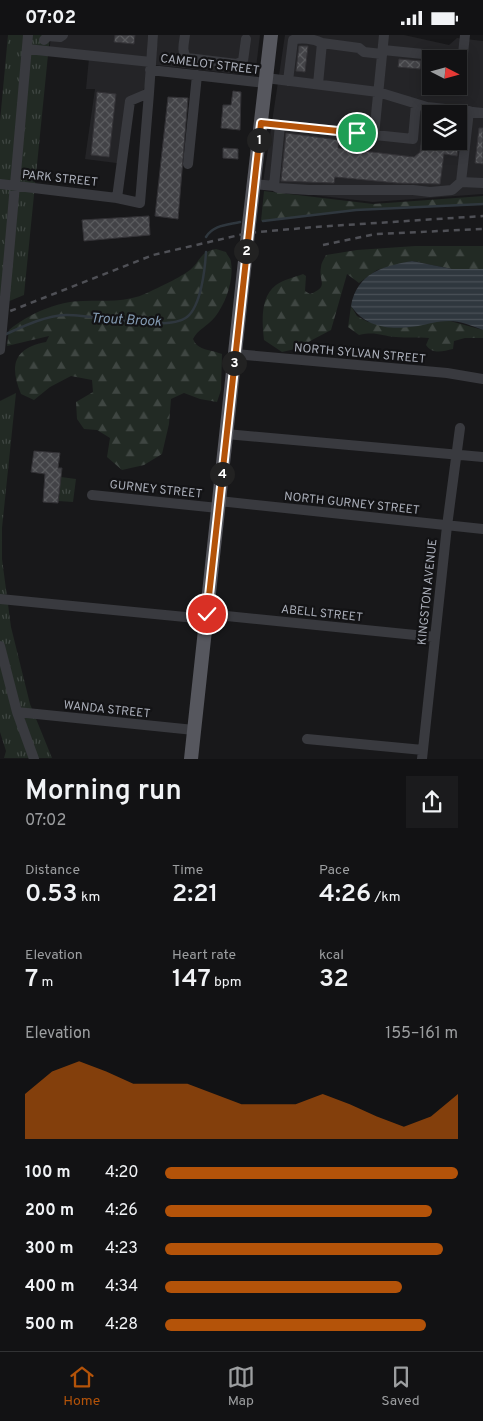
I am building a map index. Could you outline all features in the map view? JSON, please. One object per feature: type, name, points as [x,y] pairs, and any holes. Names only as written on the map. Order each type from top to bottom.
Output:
[{"type":"main road","points":[[191,759],[271,35]]},
{"type":"street","points":[[0,349],[28,35]]},
{"type":"street","points":[[44,40],[48,36],[60,37],[63,35]]},
{"type":"street","points":[[118,198],[130,101],[149,91],[153,35]]},
{"type":"street","points":[[185,35],[183,49],[184,56],[187,59],[236,64],[243,61],[246,39]]},
{"type":"street","points":[[374,135],[384,35]]},
{"type":"street","points":[[463,50],[465,35]]},
{"type":"street","points":[[288,81],[293,41],[298,38],[359,48],[364,52],[422,54]]},
{"type":"street","points":[[318,84],[322,43]]},
{"type":"street","name":"CAMELOT STREET","points":[[27,49],[151,66],[197,75],[288,81],[378,91],[426,107],[483,113]]},
{"type":"street","points":[[188,164],[197,75]]},
{"type":"street","name":"PARK STREET","points":[[0,184],[118,198],[140,203],[149,91]]},
{"type":"street","points":[[261,123],[413,139],[416,104]]},
{"type":"street","points":[[254,184],[309,190],[413,190],[430,192],[452,190],[461,182],[469,111]]},
{"type":"street","points":[[274,186],[280,125]]},
{"type":"street","points":[[461,182],[483,183]]},
{"type":"street","name":"NORTH SYLVAN STREET","points":[[235,354],[447,373],[483,379]]},
{"type":"street","name":"KINGSTON AVENUE","points":[[422,754],[447,526],[460,428]]},
{"type":"street","points":[[226,433],[483,457]]},
{"type":"street","name":"GURNEY STREET","points":[[92,495],[219,505]]},
{"type":"street","name":"NORTH GURNEY STREET","points":[[219,505],[483,529]]},
{"type":"street","name":"ABELL STREET","points":[[0,599],[435,637]]},
{"type":"street","points":[[0,646],[3,670],[34,759]]},
{"type":"street","name":"WANDA STREET","points":[[17,712],[194,730]]},
{"type":"street","points":[[307,739],[422,754]]},
{"type":"shaded area","points":[[51,35],[148,35],[145,86],[142,94],[129,98],[124,164],[85,159],[95,89],[86,89],[89,58],[49,55]]},
{"type":"shaded area","points":[[158,35],[260,35],[255,76],[155,65]]},
{"type":"shaded area","points":[[285,35],[404,35],[449,45],[457,38],[483,41],[483,194],[373,202],[262,189]]},
{"type":"shaded area","points":[[412,261],[452,269],[483,269],[483,330],[471,325],[449,321],[399,328],[381,326],[357,314],[351,306],[354,295],[365,279],[391,265]]},
{"type":"green space","points":[[8,35],[50,35],[24,295],[0,305],[0,121]]},
{"type":"green space","points":[[264,191],[373,204],[483,196],[483,205],[356,210],[261,221]]},
{"type":"green space","points":[[415,246],[483,246],[483,269],[452,269],[412,261],[377,270],[359,283],[347,274],[331,330],[295,349],[282,352],[264,340],[263,310],[267,296],[279,283],[303,274],[306,276],[305,291],[310,294],[320,289],[322,283],[321,265],[326,255],[357,250]]},
{"type":"green space","points":[[216,249],[226,252],[230,260],[232,269],[230,284],[226,298],[219,311],[193,339],[201,348],[222,354],[221,390],[217,402],[200,399],[184,393],[171,399],[169,424],[162,454],[144,465],[122,470],[107,457],[110,438],[97,430],[84,429],[77,419],[76,402],[93,392],[92,380],[71,376],[50,387],[34,400],[21,394],[15,374],[17,359],[27,349],[46,342],[49,336],[7,346],[9,330],[17,324],[44,309],[64,303],[123,300],[139,296],[186,273],[194,267],[206,252]]},
{"type":"green space","points":[[351,306],[357,316],[368,322],[450,321],[483,330],[483,338],[465,338],[454,341],[453,349],[435,351],[426,345],[429,338],[374,334],[359,335],[348,327]]},
{"type":"green space","points":[[16,393],[2,528],[2,559],[11,627],[30,704],[52,758],[4,758],[6,751],[0,732],[0,401]]},
{"type":"green space","points":[[61,477],[76,479],[73,502],[58,501]]},
{"type":"building","points":[[115,35],[135,35],[134,44],[114,42]]},
{"type":"building","points":[[299,46],[308,46],[305,72],[296,71]]},
{"type":"building","points":[[399,59],[421,61],[420,69],[398,67]]},
{"type":"building","points":[[233,91],[241,92],[240,130],[221,128],[223,105],[231,105]]},
{"type":"building","points":[[97,92],[116,94],[109,157],[91,155]]},
{"type":"building","points":[[168,97],[188,98],[178,219],[155,216]]},
{"type":"building","points":[[479,128],[483,128],[483,164],[475,163]]},
{"type":"building","points":[[286,133],[339,140],[338,148],[414,157],[420,152],[422,136],[422,150],[458,150],[457,156],[444,154],[440,184],[397,183],[335,177],[334,183],[281,181]]},
{"type":"building","points":[[223,148],[238,149],[238,159],[223,158]]},
{"type":"building","points":[[149,216],[150,235],[84,241],[82,220]]},
{"type":"building","points":[[34,451],[60,453],[58,468],[62,468],[58,503],[43,502],[45,474],[31,472]]},
{"type":"waterway","name":"Trout Brook","points":[[263,221],[356,210],[483,204]]},
{"type":"waterway","name":"Trout Brook","points":[[206,237],[216,228],[240,222]]},
{"type":"waterway","name":"Trout Brook","points":[[4,335],[42,319],[66,315],[147,323],[177,321],[187,317],[192,312],[199,296],[205,268],[206,252]]},
{"type":"railway","points":[[0,315],[153,255],[248,233],[483,216]]},
{"type":"railway","points":[[323,245],[376,234],[483,229]]},
{"type":"route","points":[[207,614],[261,123],[357,133]]}]
